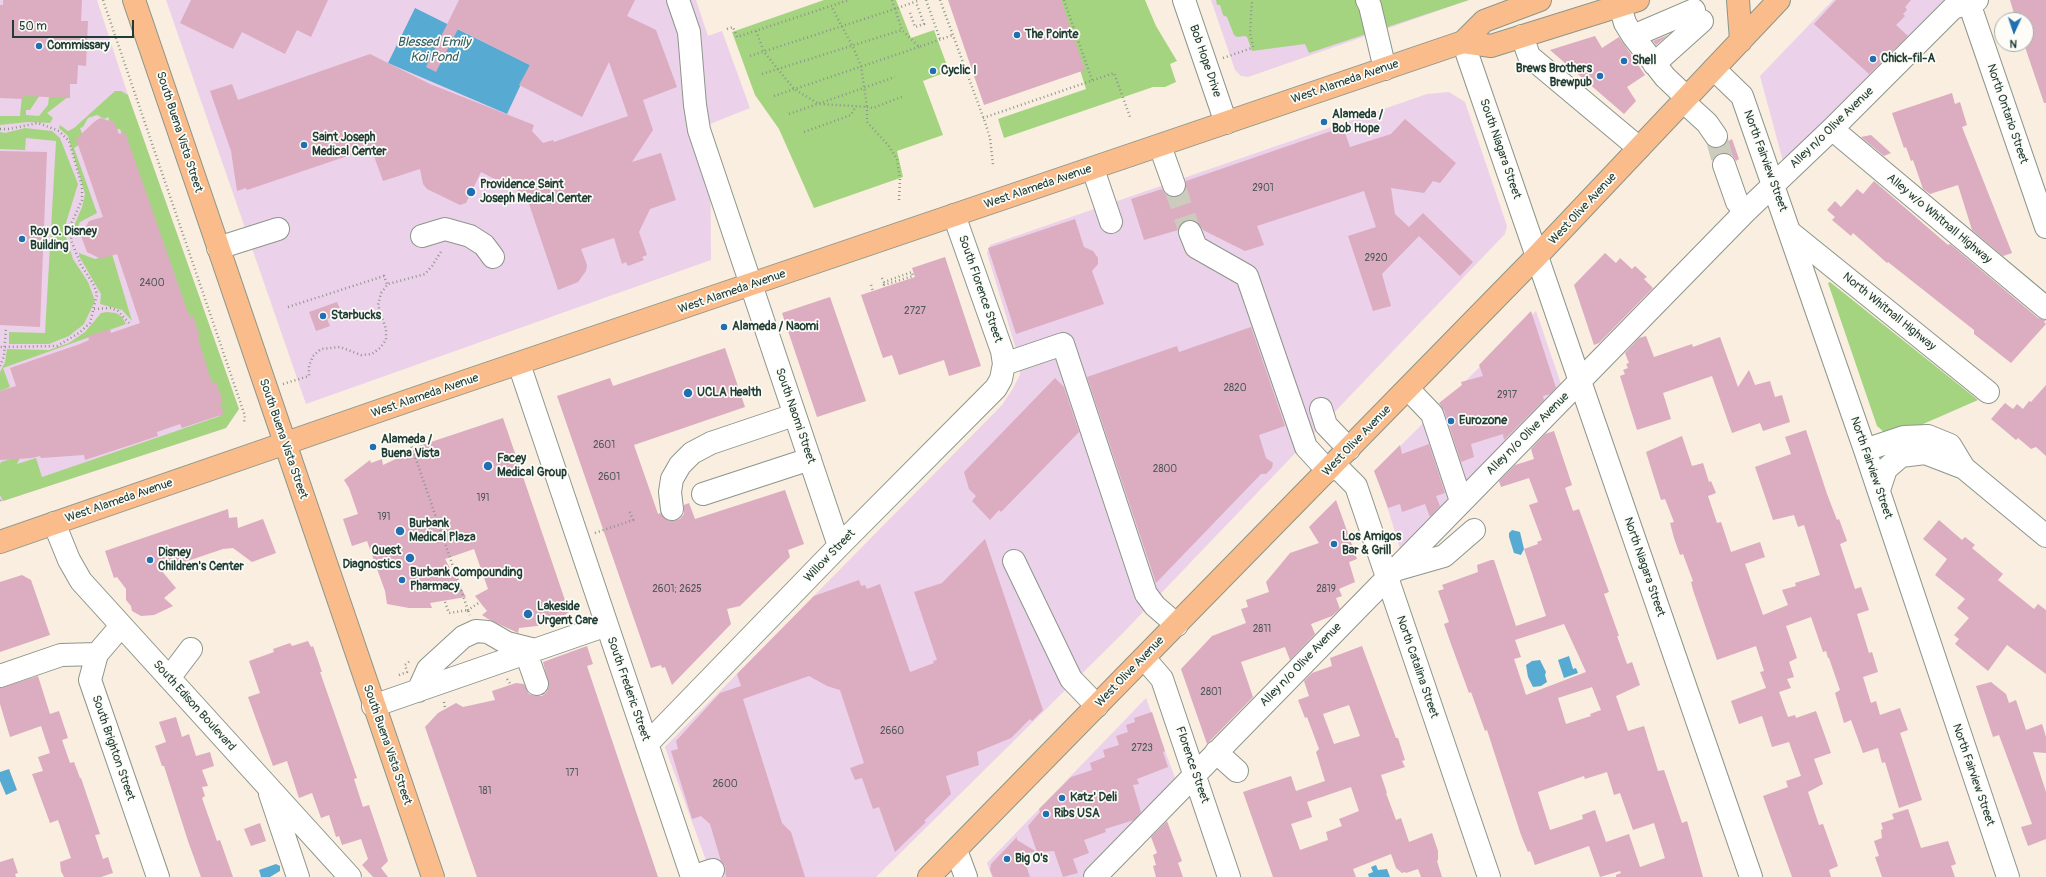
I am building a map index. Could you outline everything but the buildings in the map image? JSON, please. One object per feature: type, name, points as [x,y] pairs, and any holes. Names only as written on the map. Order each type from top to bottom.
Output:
[{"type":"main road","name":"South Buena Vista Street","points":[[134,0],[286,444],[373,706],[433,877]]},
{"type":"main road","name":"West Alameda Avenue","points":[[1463,42],[1484,20],[1508,5],[1540,0]]},
{"type":"main road","points":[[1738,0],[1741,41]]},
{"type":"main road","name":"West Olive Avenue","points":[[929,877],[1537,256],[1779,0]]},
{"type":"main road","name":"West Alameda Avenue","points":[[0,542],[1463,42],[1491,46],[1617,5]]},
{"type":"street","name":"South Naomi Street","points":[[678,0],[689,32],[695,105],[699,130],[839,546]]},
{"type":"street","name":"Bob Hope Drive","points":[[1184,0],[1226,123]]},
{"type":"street","points":[[1367,0],[1370,6],[1385,69]]},
{"type":"street","name":"Alley n/o Olive Avenue","points":[[1095,877],[1745,212],[1832,129],[1953,8],[1972,1]]},
{"type":"street","name":"North Ontario Street","points":[[1972,1],[2046,227]]},
{"type":"street","points":[[1617,5],[1633,36],[1654,64],[1707,123],[1716,136]]},
{"type":"street","points":[[1633,36],[1698,15],[1654,64]]},
{"type":"street","points":[[1522,36],[1529,56],[1639,148]]},
{"type":"street","name":"South Niagara Street","points":[[1463,42],[1537,256]]},
{"type":"street","name":"North Fairview Street","points":[[1714,69],[1742,96],[1774,184],[1879,490],[2008,877]]},
{"type":"street","name":"Alley w/o Whitnall Highway","points":[[1832,129],[2046,308]]},
{"type":"street","points":[[1160,146],[1174,185]]},
{"type":"street","points":[[1724,165],[1737,202],[1745,212]]},
{"type":"street","points":[[1093,169],[1111,222]]},
{"type":"street","name":"South Florence Street","points":[[954,215],[1003,358]]},
{"type":"street","points":[[218,248],[278,229]]},
{"type":"street","points":[[1190,232],[1196,247],[1247,276],[1268,323],[1306,447],[1337,461]]},
{"type":"street","name":"North Whitnall Highway","points":[[1791,233],[1988,392]]},
{"type":"street","points":[[422,236],[443,239],[470,236],[484,245],[493,256]]},
{"type":"street","name":"North Niagara Street","points":[[1537,256],[1751,877]]},
{"type":"street","points":[[1003,358],[1043,337]]},
{"type":"street","points":[[1003,358],[1063,344],[1146,594],[1155,606],[1177,624]]},
{"type":"street","name":"Willow Street","points":[[647,744],[709,692],[839,546],[996,388],[1001,379],[1003,358]]},
{"type":"street","name":"South Frederic Street","points":[[519,364],[692,877]]},
{"type":"street","points":[[1408,389],[1432,414],[1462,501]]},
{"type":"street","points":[[1321,409],[1337,461]]},
{"type":"street","points":[[672,509],[670,492],[672,479],[680,465],[692,453],[711,443],[794,415]]},
{"type":"street","points":[[1865,450],[1904,437],[1928,436],[1950,445],[1964,468]]},
{"type":"street","points":[[1879,490],[1886,469],[1901,456],[1925,452],[1964,468],[2046,536]]},
{"type":"street","points":[[703,494],[810,459]]},
{"type":"street","name":"North Catalina Street","points":[[1337,461],[1356,486],[1390,574],[1489,877]]},
{"type":"street","name":"South Edison Boulevard","points":[[54,523],[69,560],[81,581],[350,877]]},
{"type":"street","points":[[1390,574],[1444,556],[1474,530]]},
{"type":"street","points":[[1014,561],[1071,679],[1097,706]]},
{"type":"street","points":[[373,706],[607,625]]},
{"type":"street","name":"South Brighton Street","points":[[122,626],[97,654],[90,680],[158,877]]},
{"type":"street","points":[[418,690],[428,669],[463,637],[476,631],[488,632],[507,643],[531,651]]},
{"type":"street","points":[[169,678],[191,649]]},
{"type":"street","points":[[531,651],[537,684]]},
{"type":"street","points":[[0,676],[61,655],[97,654]]},
{"type":"street","name":"Florence Street","points":[[1144,658],[1162,679],[1229,877]]},
{"type":"street","points":[[1216,752],[1237,771]]},
{"type":"street","points":[[268,788],[298,877]]},
{"type":"street","points":[[956,850],[966,877]]},
{"type":"street","points":[[692,877],[712,870]]},
{"type":"path","points":[[103,0],[245,416],[244,422]]},
{"type":"path","points":[[727,29],[733,27],[737,37],[849,0]]},
{"type":"path","points":[[892,0],[902,30],[919,47]]},
{"type":"path","points":[[750,56],[920,0]]},
{"type":"path","points":[[926,0],[940,39]]},
{"type":"path","points":[[940,0],[990,138],[993,165]]},
{"type":"path","points":[[1064,0],[1092,80]]},
{"type":"path","points":[[1206,64],[1252,48],[1253,46],[1250,33],[1252,0]]},
{"type":"path","points":[[910,13],[915,27],[924,24],[916,2]]},
{"type":"path","points":[[831,6],[853,47],[861,66],[865,88],[867,122],[888,145],[897,159],[900,179],[899,200]]},
{"type":"path","points":[[762,74],[853,47],[902,30]]},
{"type":"path","points":[[756,31],[764,52],[794,89],[819,104],[873,108],[904,96]]},
{"type":"path","points":[[774,96],[953,35]]},
{"type":"path","points":[[983,118],[1114,73],[1130,117]]},
{"type":"path","points":[[789,114],[895,77]]},
{"type":"path","points":[[804,132],[851,115],[856,106]]},
{"type":"path","points":[[0,129],[9,130],[38,123],[60,131],[69,141],[82,186],[82,200],[72,222],[71,240],[81,265],[97,294],[90,323],[79,333],[57,346],[0,347]]},
{"type":"path","points":[[266,389],[309,376],[309,366],[313,356],[322,349],[340,347],[361,355],[372,354],[380,348],[386,340],[386,329],[378,305],[381,294],[388,284],[425,274],[432,266],[443,239]]},
{"type":"path","points":[[882,278],[884,282],[912,272],[913,276],[884,285],[885,287]]},
{"type":"path","points":[[288,307],[384,276],[388,284]]},
{"type":"path","points":[[871,285],[873,291]]},
{"type":"path","points":[[94,309],[111,308],[118,311],[129,323]]},
{"type":"path","points":[[0,366],[6,347],[6,327]]},
{"type":"path","points":[[409,439],[468,610],[480,602]]},
{"type":"path","points":[[595,533],[633,520],[629,510]]},
{"type":"shaded area","points":[[0,0],[97,0],[128,95],[239,409],[226,428],[0,502]]},
{"type":"shaded area","name":"Providence Saint Joseph Medical Center","points":[[166,0],[696,0],[708,36],[722,31],[750,108],[710,124],[711,260],[306,404]]},
{"type":"shaded area","points":[[1211,0],[1469,0],[1248,77],[1241,76],[1235,70]]},
{"type":"shaded area","points":[[1833,0],[1947,0],[1784,165],[1760,76]]},
{"type":"shaded area","points":[[1449,92],[1465,102],[1507,226],[1505,234],[1123,633],[876,877],[712,877],[665,747],[1002,405],[1012,390],[1020,375],[1019,359],[987,253],[990,245],[1427,94]]},
{"type":"shaded area","points":[[1536,311],[1562,387],[1402,555],[1376,470]]},
{"type":"shaded area","points":[[1146,698],[1175,778],[1084,877],[992,877],[987,863]]},
{"type":"green space","points":[[824,0],[896,0],[911,38],[934,30],[949,71],[923,81],[943,135],[897,151],[903,177],[814,208],[779,129],[755,95],[732,32]]},
{"type":"green space","points":[[1058,0],[1145,0],[1156,26],[1177,61],[1170,64],[1176,82],[1165,87],[1153,87],[1004,138],[998,119],[1086,89]]},
{"type":"green space","points":[[1216,0],[1469,0],[1309,53],[1305,44],[1252,51],[1247,37],[1237,37],[1234,35],[1227,17],[1223,15],[1220,5],[1217,5]]},
{"type":"green space","points":[[115,91],[121,91],[128,95],[239,409],[226,428],[3,501],[0,495],[0,464],[1,462],[17,457],[23,451],[17,464],[36,458],[42,477],[220,416],[120,129],[113,130],[108,117],[104,119],[97,115],[88,118],[83,127],[80,128],[85,141],[74,148],[97,213],[80,222],[74,236],[73,228],[82,207],[85,194],[68,136],[59,128],[60,125],[68,131],[74,128]]},
{"type":"green space","points":[[22,95],[40,95],[30,110],[26,110],[26,115],[39,116],[48,105],[49,96],[68,97],[47,113],[53,118],[50,123],[28,122],[0,125],[0,116],[20,116]]},
{"type":"green space","points":[[25,128],[52,131],[60,138],[78,184],[66,223],[66,237],[73,259],[88,282],[95,301],[84,324],[69,336],[49,344],[9,344],[9,332],[45,333],[56,141],[26,138],[25,150],[0,149],[0,132],[5,133]]},
{"type":"green space","points":[[79,253],[95,259],[112,254],[132,321],[122,310],[100,304],[101,294],[79,256]]},
{"type":"green space","points":[[1830,282],[1978,400],[1898,435],[1885,433],[1877,426],[1828,283]]},
{"type":"green space","points":[[101,313],[116,313],[122,317],[126,324],[3,368],[10,387],[0,391],[0,372],[5,362],[7,349],[49,350],[69,343],[85,332]]},
{"type":"water","name":"Blessed Emily Koi Pond","points":[[415,8],[530,65],[507,114],[388,63]]},
{"type":"water","points":[[1512,530],[1520,532],[1524,549],[1521,555],[1514,553],[1509,537],[1509,533]]},
{"type":"water","points":[[1569,656],[1573,669],[1576,668],[1578,673],[1564,678],[1558,660]]},
{"type":"water","points":[[1540,660],[1546,672],[1545,675],[1547,682],[1541,686],[1533,687],[1528,677],[1526,665],[1532,661]]},
{"type":"water","points":[[9,769],[17,790],[6,795],[0,781],[0,772]]},
{"type":"water","points":[[276,864],[280,866],[280,871],[270,877],[261,877],[259,870]]},
{"type":"water","points":[[1376,865],[1378,870],[1387,869],[1390,877],[1369,877],[1368,874],[1373,872],[1371,867]]},
{"type":"tunnel","points":[[1716,136],[1724,165]]},
{"type":"tunnel","points":[[1174,185],[1190,232]]},
{"type":"place","name":"The Pointe","points":[[1017,35]]},
{"type":"place","name":"Commissary","points":[[39,46]]},
{"type":"place","name":"Chick-fil-A","points":[[1873,59]]},
{"type":"place","name":"Shell","points":[[1624,61]]},
{"type":"place","name":"Cyclic I","points":[[933,71]]},
{"type":"place","name":"Brews Brothers Brewpub","points":[[1600,76]]},
{"type":"place","name":"Alameda / Bob Hope","points":[[1324,122]]},
{"type":"place","name":"Saint Joseph Medical Center","points":[[304,145]]},
{"type":"place","name":"Providence Saint Joseph Medical Center","points":[[471,192]]},
{"type":"place","name":"Roy O. Disney Building","points":[[22,239]]},
{"type":"place","name":"Starbucks","points":[[323,316]]},
{"type":"place","name":"Alameda / Naomi","points":[[724,327]]},
{"type":"place","name":"UCLA Health","points":[[688,393]]},
{"type":"place","name":"Eurozone","points":[[1451,421]]},
{"type":"place","name":"Alameda / Buena Vista","points":[[373,447]]},
{"type":"place","name":"Facey Medical Group","points":[[488,466]]},
{"type":"place","name":"Burbank Medical Plaza","points":[[400,531]]},
{"type":"place","name":"Los Amigos Bar & Grill","points":[[1334,544]]},
{"type":"place","name":"Quest Diagnostics","points":[[410,558]]},
{"type":"place","name":"Disney Children's Center","points":[[150,560]]},
{"type":"place","name":"Burbank Compounding Pharmacy","points":[[402,580]]},
{"type":"place","name":"Lakeside Urgent Care","points":[[528,614]]},
{"type":"place","name":"Katz' Deli","points":[[1062,798]]},
{"type":"place","name":"Ribs USA","points":[[1046,814]]},
{"type":"place","name":"Big O's","points":[[1007,859]]}]
